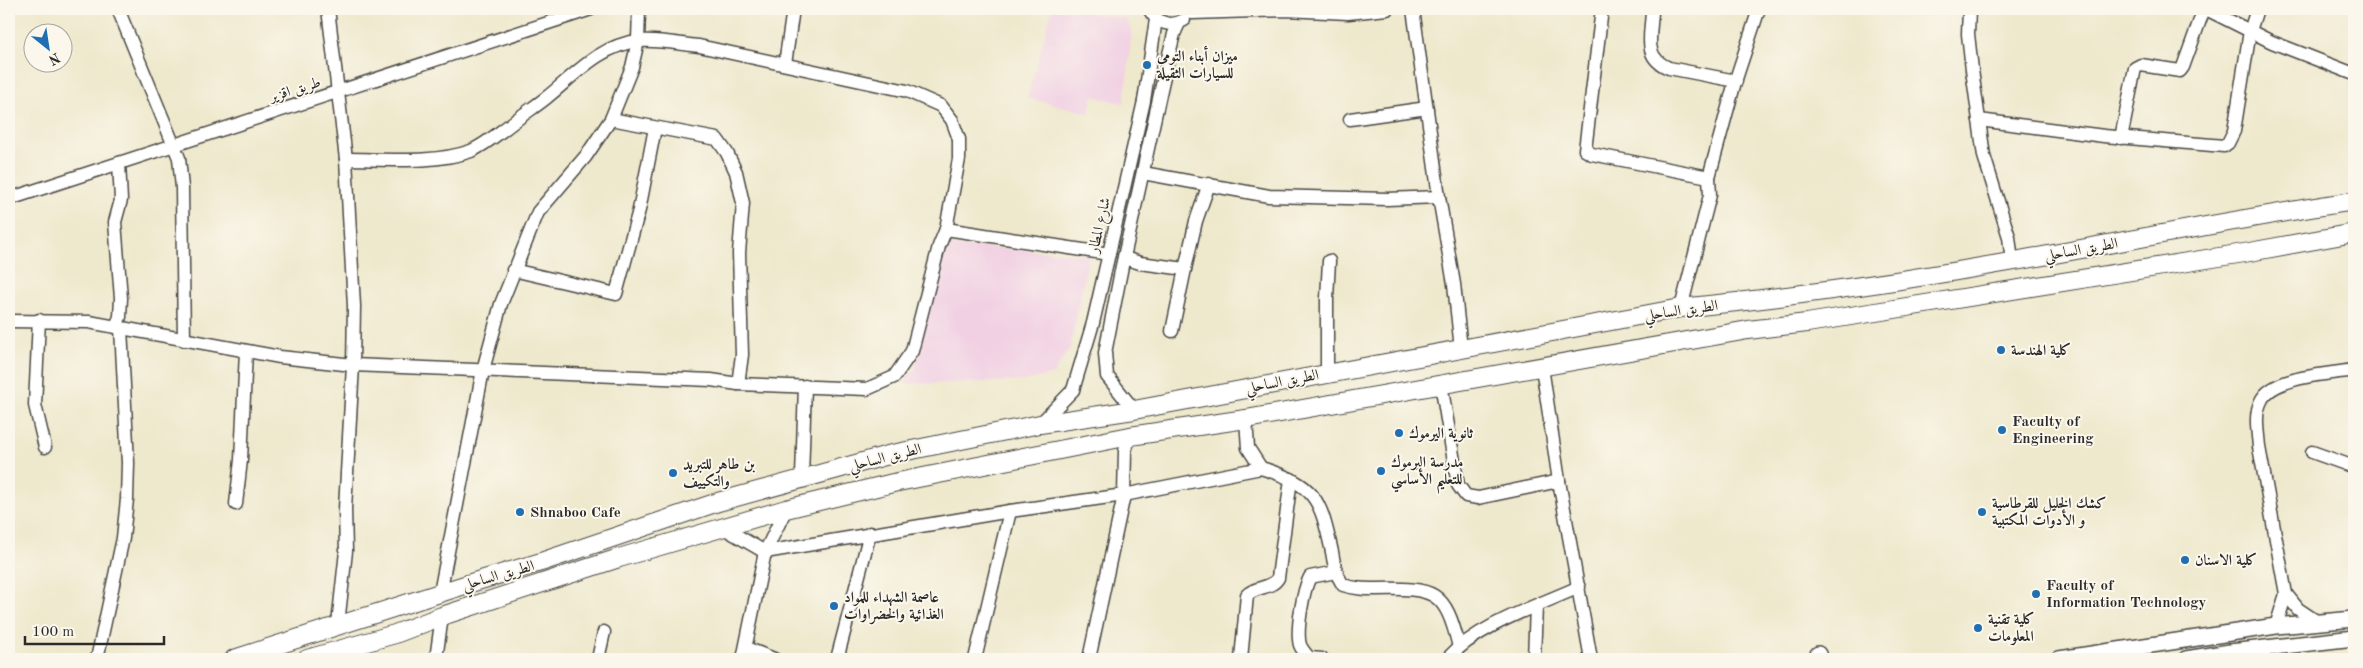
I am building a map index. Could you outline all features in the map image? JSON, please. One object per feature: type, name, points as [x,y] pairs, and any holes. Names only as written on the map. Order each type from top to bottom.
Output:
[{"type":"highway","name":"الطريق الساحلي","points":[[234,659],[338,624],[541,562],[718,502],[802,477],[892,454],[1040,424],[1134,410],[1327,372],[1681,308],[1745,302],[2012,262],[2276,213],[2354,201]]},
{"type":"highway","name":"الطريق الساحلي","points":[[308,659],[325,656],[395,634],[442,616],[619,558],[722,527],[786,509],[943,472],[1130,436],[1246,419],[1748,330],[1807,323],[2244,253],[2354,233]]},
{"type":"highway","points":[[1806,293],[1797,310],[1807,323]]},
{"type":"highway","points":[[1745,302],[1755,308],[1757,313],[1754,325],[1748,330]]},
{"type":"main road","points":[[2059,659],[2276,626],[2354,619]]},
{"type":"main road","points":[[2186,659],[2255,654],[2354,638]]},
{"type":"street","points":[[118,9],[179,158],[182,180],[184,340]]},
{"type":"street","points":[[328,9],[346,159],[354,306],[353,365],[345,509],[346,551],[338,624]]},
{"type":"street","name":"طريق اقزير","points":[[9,199],[173,144],[339,93],[591,9]]},
{"type":"street","points":[[440,592],[483,370],[501,304],[513,270],[538,212],[586,156],[611,119],[632,67],[638,42],[639,9]]},
{"type":"street","points":[[785,64],[794,9]]},
{"type":"street","points":[[1153,14],[1167,24],[1179,23],[1193,11],[1282,10],[1348,13],[1387,9]]},
{"type":"street","points":[[1413,9],[1439,197],[1454,284],[1461,349]]},
{"type":"street","points":[[1602,9],[1585,150],[1592,154],[1709,177]]},
{"type":"street","points":[[1652,9],[1651,54],[1660,64],[1669,68],[1736,81]]},
{"type":"street","points":[[1681,308],[1710,195],[1709,177],[1736,81],[1759,9]]},
{"type":"street","points":[[1969,9],[1968,34],[1984,156],[2009,236],[2012,262]]},
{"type":"street","points":[[2121,138],[2134,68],[2141,65],[2180,71],[2205,9],[2250,31],[2354,74]]},
{"type":"street","points":[[1979,120],[2121,138],[2224,146],[2228,143],[2234,131],[2250,31],[2256,9]]},
{"type":"street","name":"شارع المطار","points":[[1040,424],[1073,390],[1093,323],[1144,101],[1153,14]]},
{"type":"street","name":"شارع المطار","points":[[1134,410],[1107,376],[1105,353],[1124,258],[1174,34],[1179,23]]},
{"type":"street","points":[[9,322],[39,320],[88,322],[246,351],[353,365],[711,380],[738,384],[866,389],[894,377],[912,351],[939,246],[946,229],[959,159],[959,139],[952,120],[941,106],[907,91],[664,40],[638,42],[608,50],[585,65],[546,98],[483,145],[470,151],[453,156],[427,158],[346,159]]},
{"type":"street","points":[[1350,119],[1427,108]]},
{"type":"street","points":[[611,119],[717,139],[727,153],[736,172],[743,203],[739,253],[742,355],[738,384]]},
{"type":"street","points":[[513,270],[616,294],[639,210],[656,128]]},
{"type":"street","points":[[97,659],[123,538],[127,499],[128,463],[119,327],[121,298],[115,222],[121,205],[119,163]]},
{"type":"street","points":[[1143,173],[1269,196],[1387,199],[1439,197]]},
{"type":"street","points":[[1172,331],[1196,221],[1209,184]]},
{"type":"street","points":[[946,229],[1108,254]]},
{"type":"street","points":[[1124,258],[1140,263],[1185,269]]},
{"type":"street","points":[[1327,372],[1327,298],[1330,261]]},
{"type":"street","points":[[39,320],[35,405],[44,447]]},
{"type":"street","points":[[1093,323],[1111,327]]},
{"type":"street","points":[[236,504],[241,460],[246,351]]},
{"type":"street","points":[[1542,367],[1559,481],[1591,659]]},
{"type":"street","points":[[2276,626],[2286,594],[2259,447],[2258,407],[2266,393],[2280,384],[2313,376],[2354,370]]},
{"type":"street","points":[[1440,384],[1458,485],[1466,496],[1472,498],[1486,497],[1559,481]]},
{"type":"street","points":[[802,477],[805,386]]},
{"type":"street","points":[[1246,419],[1248,448],[1261,468]]},
{"type":"street","points":[[1090,659],[1124,496],[1125,451],[1130,436]]},
{"type":"street","points":[[2312,452],[2354,467]]},
{"type":"street","points":[[722,527],[765,552],[1010,511],[1124,496],[1261,468],[1291,479],[1306,487],[1317,500],[1323,512],[1336,572],[1343,585],[1352,588],[1419,590],[1439,598],[1452,619],[1459,646]]},
{"type":"street","points":[[1241,659],[1247,595],[1250,592],[1274,583],[1278,578],[1291,479]]},
{"type":"street","points":[[774,659],[744,654],[765,552],[786,509]]},
{"type":"street","points":[[975,659],[1010,511]]},
{"type":"street","points":[[837,659],[870,533]]},
{"type":"street","points":[[1322,659],[1310,658],[1300,646],[1299,631],[1303,604],[1310,577],[1336,572]]},
{"type":"street","points":[[1448,659],[1459,646],[1536,606],[1579,587]]},
{"type":"street","points":[[2286,594],[2298,609],[2316,621]]},
{"type":"street","points":[[1534,659],[1536,606]]},
{"type":"street","points":[[436,659],[442,616]]},
{"type":"street","points":[[598,659],[604,632]]},
{"type":"shaded area","points":[[1052,9],[1073,9],[1126,19],[1132,31],[1124,104],[1093,96],[1089,113],[1027,98]]},
{"type":"shaded area","points":[[943,245],[1089,254],[1070,348],[1053,374],[1025,381],[905,384],[909,373],[914,372]]},
{"type":"place","name":"ميزان أبناء التومي للسيارات الثقيلة","points":[[1147,65]]},
{"type":"place","name":"كلية الهندسة","points":[[2001,350]]},
{"type":"place","name":"Faculty of Engineering","points":[[2002,430]]},
{"type":"place","name":"ثانوية اليرموك","points":[[1399,433]]},
{"type":"place","name":"مدرسة اليرموك للتعليم الأساسي","points":[[1381,471]]},
{"type":"place","name":"بن طاهر للتبريد والتكييف","points":[[673,473]]},
{"type":"place","name":"Shnaboo Cafe","points":[[520,512]]},
{"type":"place","name":"كشك الخليل للقرطاسية و الأدوات المكتبية","points":[[1982,512]]},
{"type":"place","name":"كلية الاسنان","points":[[2185,560]]},
{"type":"place","name":"Faculty of Information Technology","points":[[2036,594]]},
{"type":"place","name":"عاصمة الشهداء للمواد الغذائية والخضراوات","points":[[834,606]]},
{"type":"place","name":"كلية تقنية المعلومات","points":[[1978,628]]}]
